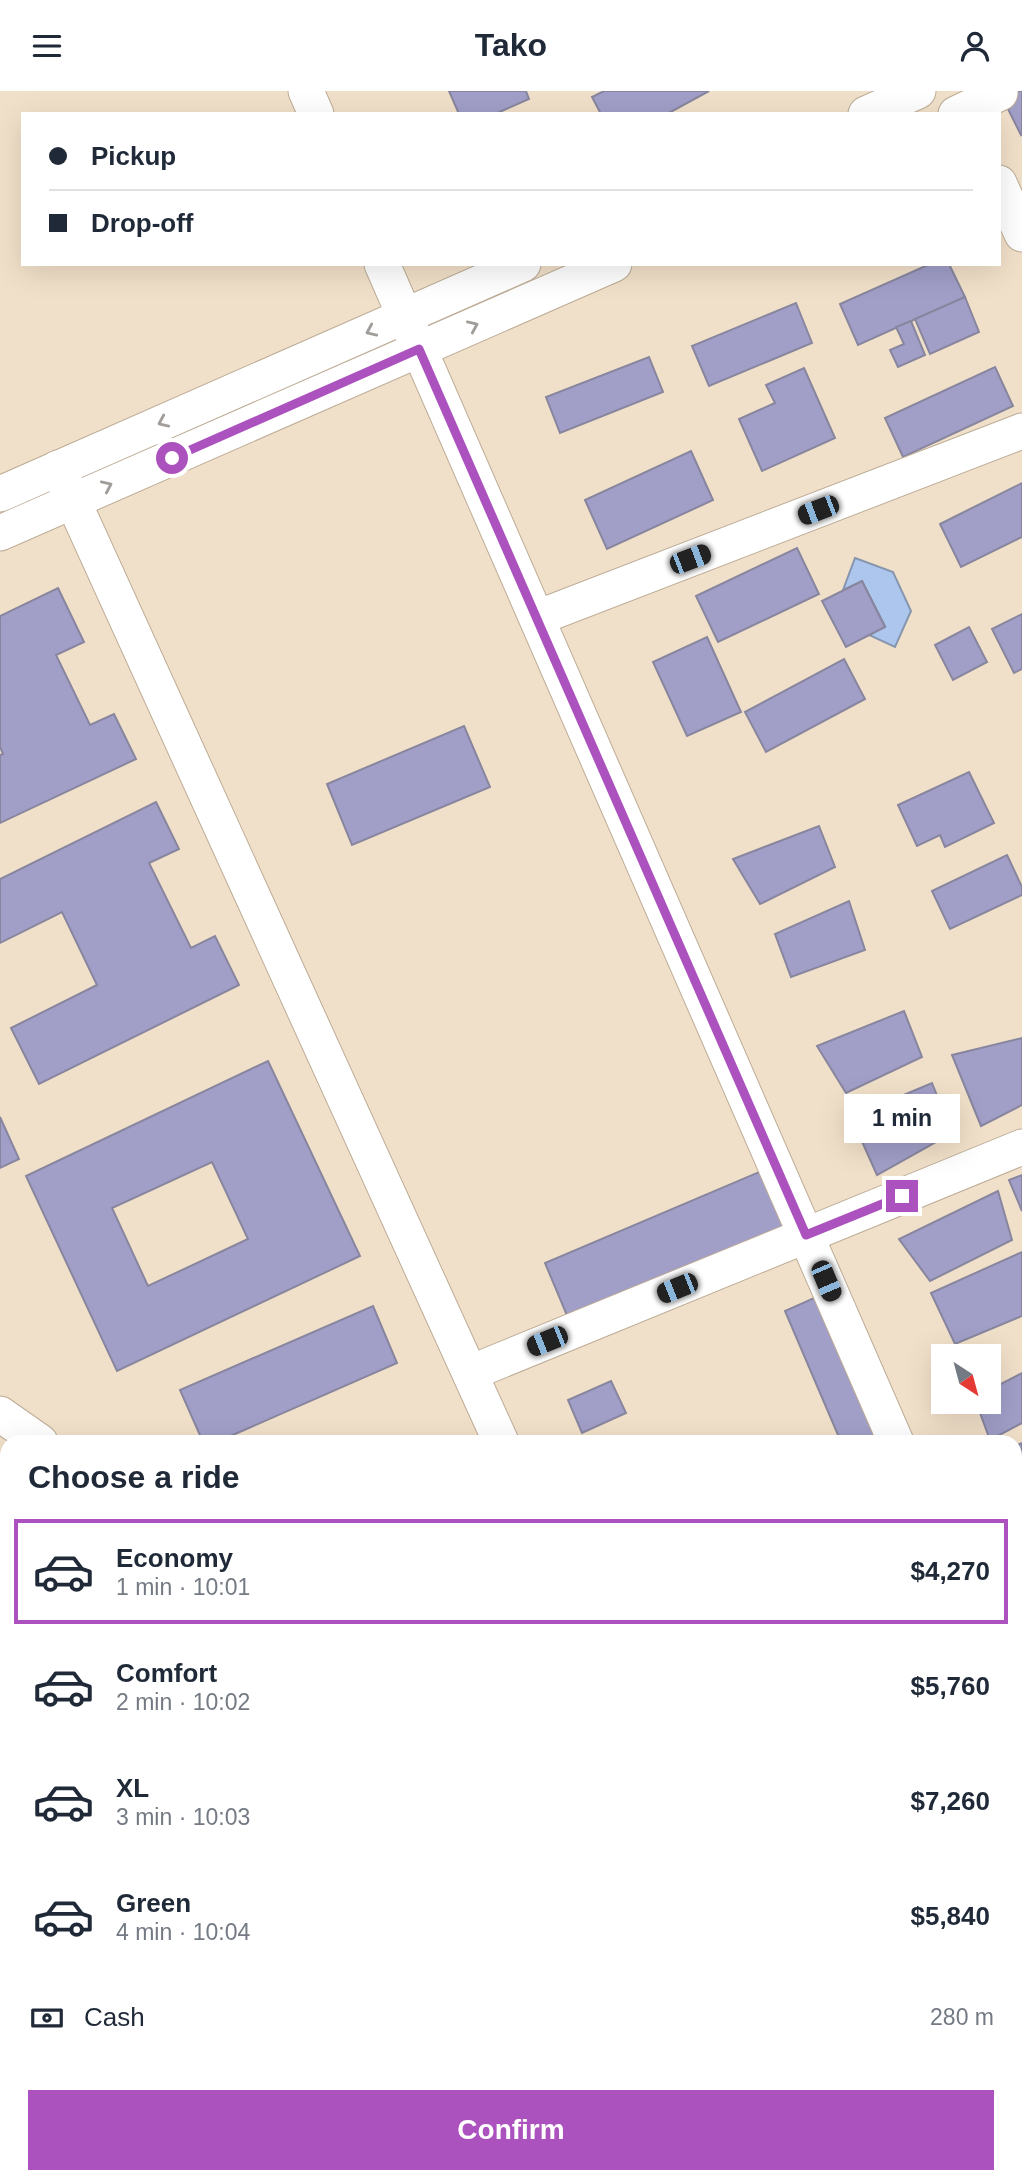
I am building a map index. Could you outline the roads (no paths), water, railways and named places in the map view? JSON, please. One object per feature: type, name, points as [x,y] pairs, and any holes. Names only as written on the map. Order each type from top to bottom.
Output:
[{"type":"street","points":[[306,91],[315,112]]},
{"type":"street","points":[[871,112],[918,91]]},
{"type":"street","points":[[962,107],[1000,93]]},
{"type":"street","points":[[1001,187],[1022,234]]},
{"type":"street","points":[[383,266],[893,1435]]},
{"type":"street","points":[[0,494],[518,266]]},
{"type":"street","points":[[0,533],[609,266]]},
{"type":"street","points":[[537,618],[1022,431]]},
{"type":"street","points":[[58,468],[498,1435]]},
{"type":"street","points":[[470,1373],[1022,1147]]},
{"type":"street","points":[[0,1414],[30,1435]]},
{"type":"water","points":[[855,558],[893,572],[911,611],[895,647],[869,635],[885,626],[862,581],[843,590]]}]
